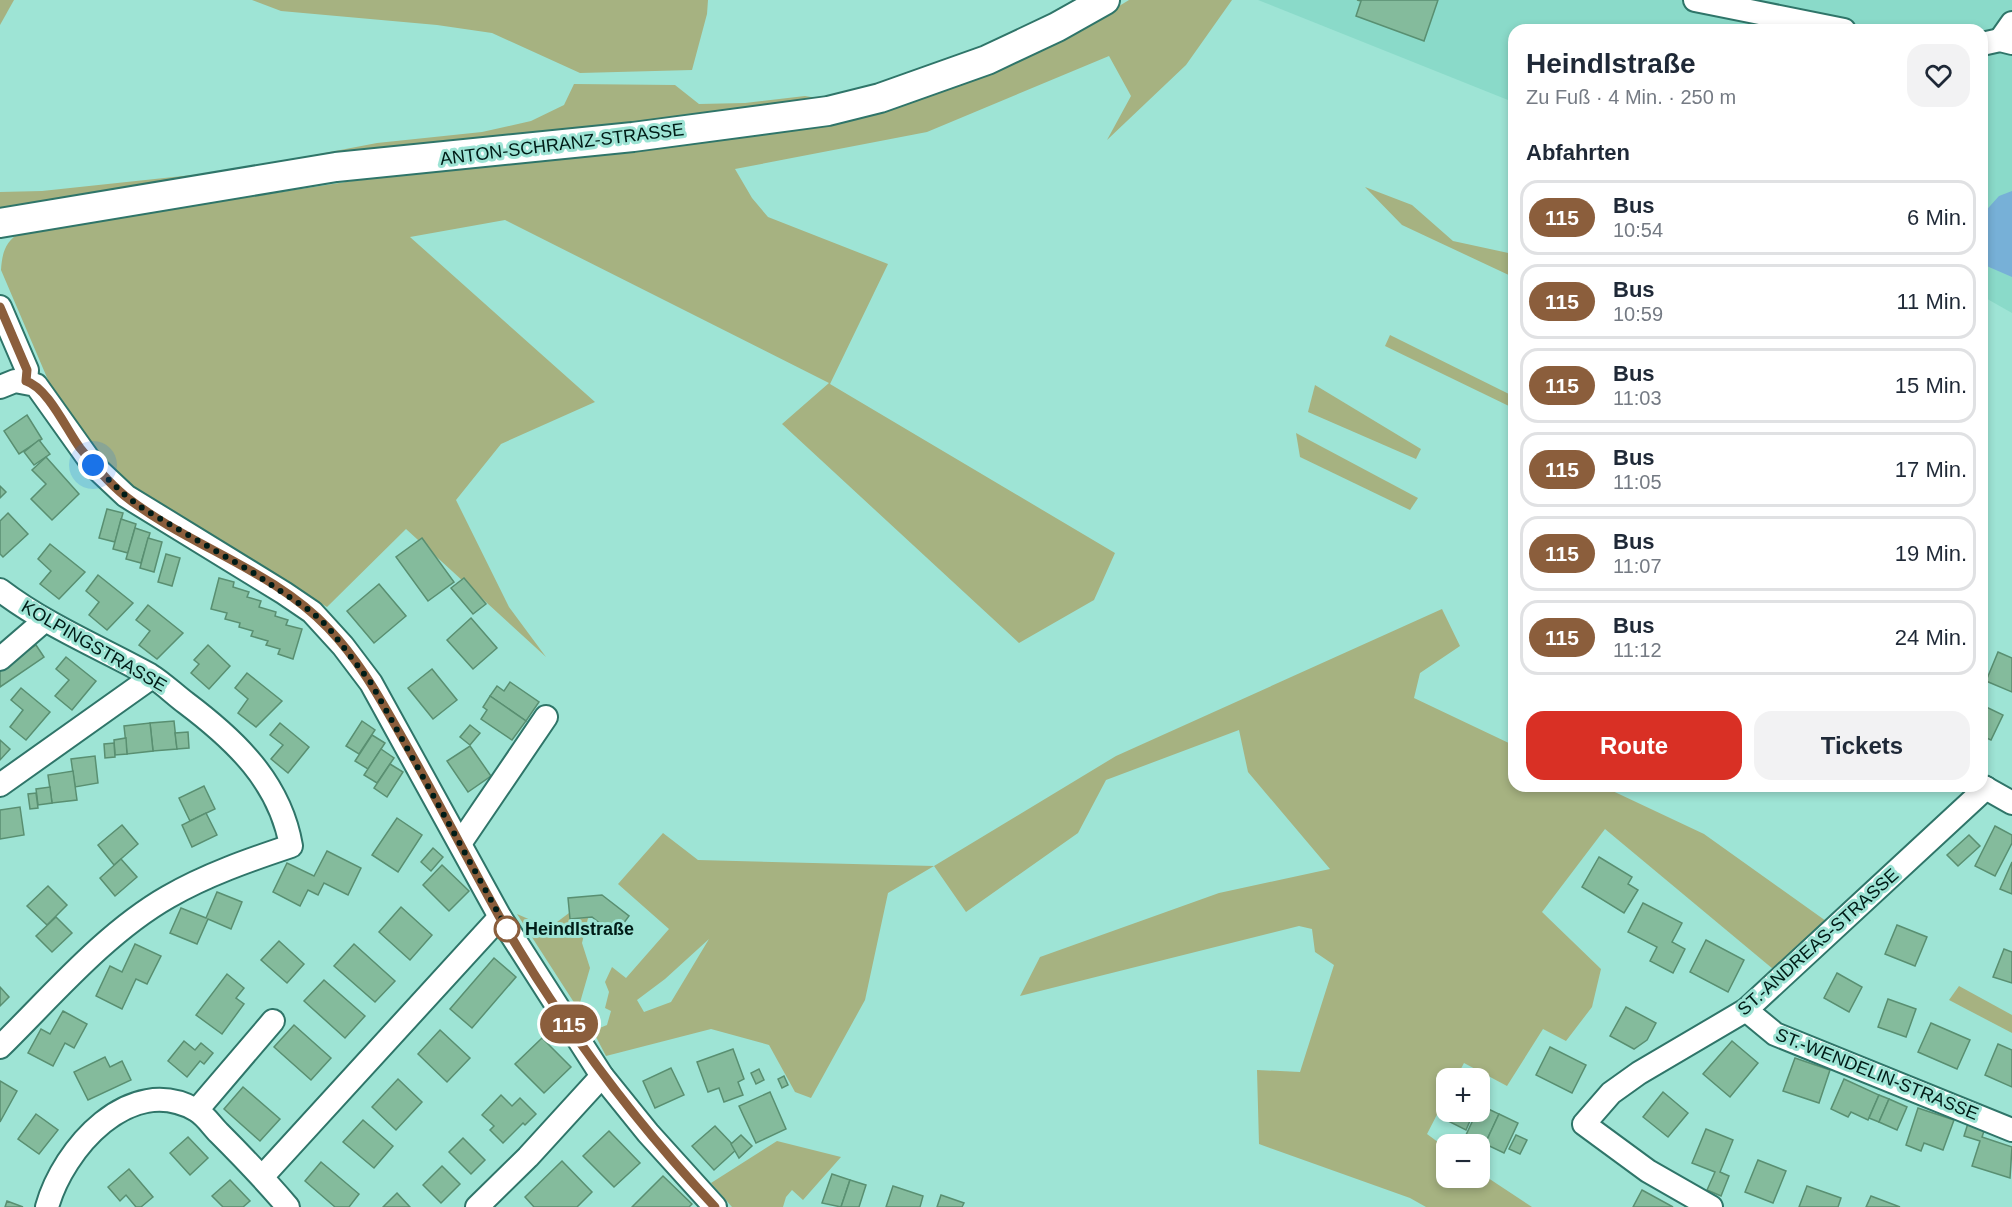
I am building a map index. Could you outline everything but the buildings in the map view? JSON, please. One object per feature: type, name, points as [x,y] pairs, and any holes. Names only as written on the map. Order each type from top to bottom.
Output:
[{"type":"main road","name":"ANTON-SCHRANZ-STRASSE","points":[[0,223],[325,169],[633,137],[828,111],[880,98],[987,60],[1057,27],[1105,0]]},
{"type":"street","points":[[1695,0],[1814,24]]},
{"type":"street","points":[[0,307],[27,370],[26,381]]},
{"type":"street","points":[[0,387],[15,381],[26,381],[40,389],[93,465],[126,496],[252,572],[312,612],[328,627],[371,683],[461,842],[500,917],[602,1076],[648,1133],[715,1207]]},
{"type":"street","name":"KOLPINGSTRASSE","points":[[0,590],[44,621],[152,677],[227,734],[258,769],[276,801],[291,846],[212,875],[152,908],[81,966],[0,1047]]},
{"type":"street","points":[[0,659],[44,621]]},
{"type":"street","points":[[0,785],[152,677]]},
{"type":"street","points":[[461,842],[546,717]]},
{"type":"street","points":[[1988,789],[2012,802]]},
{"type":"street","name":"ST.-ANDREAS-STRASSE","points":[[1711,1207],[1648,1171],[1584,1124],[1611,1093],[1746,1010],[1979,792]]},
{"type":"street","points":[[262,1177],[500,917]]},
{"type":"street","name":"ST.-WENDELIN-STRASSE","points":[[1746,1010],[1775,1034],[2012,1130]]},
{"type":"street","points":[[197,1110],[273,1021]]},
{"type":"street","points":[[477,1207],[528,1157],[602,1076]]},
{"type":"street","points":[[47,1207],[54,1185],[86,1138],[114,1114],[141,1101],[171,1102],[197,1110],[288,1207]]},
{"type":"shaded area","points":[[0,0],[14,0],[0,25]]},
{"type":"shaded area","points":[[252,0],[708,0],[707,14],[692,70],[580,73],[492,33],[437,25],[281,11]]},
{"type":"shaded area","points":[[1129,0],[1232,0],[1186,65],[1107,140],[1131,96],[1109,56],[927,132],[735,169],[752,198],[768,217],[888,264],[830,384],[1115,553],[1094,600],[1019,643],[782,424],[829,383],[505,220],[410,237],[595,402],[501,444],[456,500],[509,607],[546,657],[406,529],[327,607],[174,515],[129,485],[99,458],[54,394],[1,270],[5,248],[20,233],[352,181],[644,150],[804,129],[924,96],[1088,25]]},
{"type":"shaded area","points":[[1258,0],[2012,0],[2012,313],[1988,299],[1988,24],[1508,24],[1508,100]]},
{"type":"shaded area","points":[[574,84],[675,85],[699,104],[745,103],[805,96],[828,100],[0,209],[0,192],[42,191],[230,171],[377,143],[482,132],[531,121],[564,105]]},
{"type":"shaded area","points":[[1365,187],[1412,205],[1453,241],[1508,253],[1508,275],[1402,225]]},
{"type":"shaded area","points":[[1390,335],[1508,394],[1508,406],[1385,346]]},
{"type":"shaded area","points":[[1315,385],[1421,449],[1416,459],[1308,412]]},
{"type":"shaded area","points":[[1296,433],[1418,498],[1410,510],[1300,457]]},
{"type":"shaded area","points":[[1442,609],[1460,646],[1420,673],[1414,698],[1508,743],[1508,792],[1615,792],[1704,834],[1826,921],[1773,969],[1605,829],[1542,912],[1601,969],[1592,1007],[1566,1041],[1543,1029],[1507,1086],[1490,1077],[1490,1068],[1473,1068],[1464,1063],[1461,1068],[1436,1068],[1436,1116],[1427,1134],[1436,1141],[1436,1188],[1490,1188],[1490,1179],[1532,1207],[1426,1207],[1410,1198],[1259,1144],[1257,1070],[1300,1072],[1334,965],[1315,952],[1312,929],[1299,926],[1020,996],[1040,957],[1219,893],[1330,869],[1248,772],[1239,730],[1106,780],[1078,833],[966,912],[934,866],[1116,756]]},
{"type":"shaded area","points":[[663,833],[698,860],[934,866],[888,893],[865,1000],[811,1098],[795,1092],[769,1045],[711,1029],[606,1056],[586,1018],[590,1017],[597,1029],[607,1025],[611,1011],[605,1008],[609,992],[605,982],[612,967],[626,978],[669,929],[618,884]],"holes":[[[709,939],[671,1002],[644,1012],[637,1000],[665,979]]]},
{"type":"shaded area","points":[[569,913],[570,919],[588,918],[582,943],[590,968],[579,1006],[575,1004],[517,914],[549,928]]},
{"type":"shaded area","points":[[1959,986],[2012,1015],[2012,1033],[1949,1000]]},
{"type":"shaded area","points":[[777,1141],[841,1157],[803,1200],[792,1190],[786,1197],[783,1207],[732,1207],[711,1183]]},
{"type":"water","points":[[2012,191],[2012,277],[1988,267],[1988,208],[1999,196]]},
{"type":"bus line","name":"115","points":[[0,307],[27,370],[26,381],[36,385],[43,392],[66,429],[106,479],[145,510],[216,550],[312,612],[344,646],[371,683],[461,842],[500,917],[602,1076],[683,1174],[715,1207]]},
{"type":"place","name":"Heindlstraße","points":[[507,929]]},
{"type":"route","points":[[93,465],[106,479],[145,510],[252,572],[312,612],[328,627],[371,683],[461,842],[507,929]]}]
